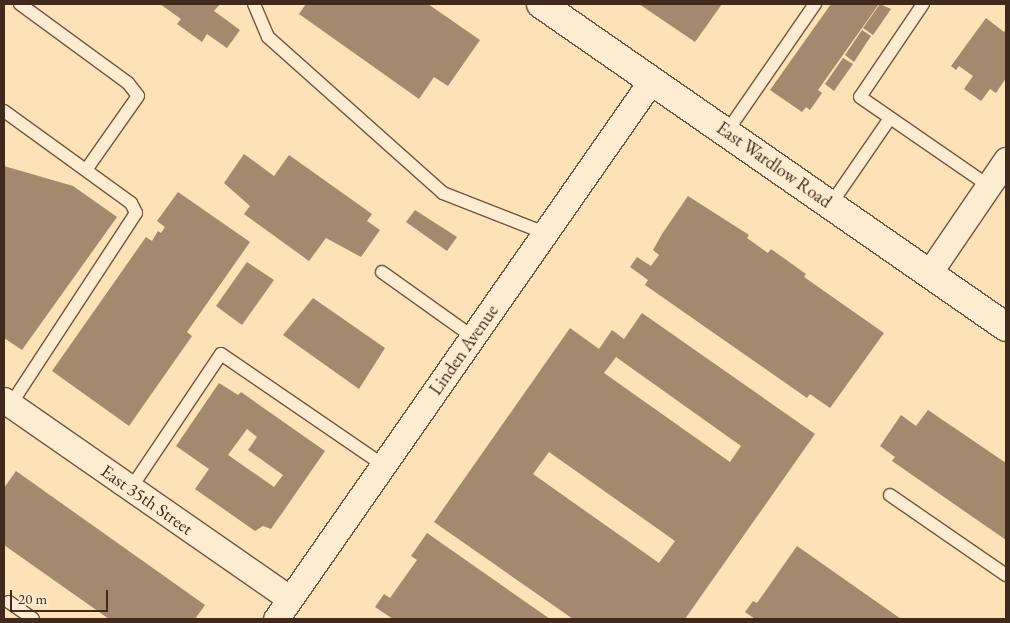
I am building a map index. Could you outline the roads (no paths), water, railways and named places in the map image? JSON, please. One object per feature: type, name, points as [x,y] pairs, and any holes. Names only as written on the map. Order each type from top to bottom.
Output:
[{"type":"main road","name":"East Wardlow Road","points":[[540,4],[1006,327]]},
{"type":"street","name":"Linden Avenue","points":[[283,609],[651,81]]},
{"type":"street","points":[[929,273],[1006,160]]},
{"type":"street","name":"East 35th Street","points":[[7,402],[131,488],[283,609]]},
{"type":"lane","points":[[20,4],[128,83],[138,96],[86,170]]},
{"type":"lane","points":[[254,4],[268,37],[443,193],[545,233]]},
{"type":"lane","points":[[726,133],[815,4]]},
{"type":"lane","points":[[923,4],[860,97],[989,186]]},
{"type":"lane","points":[[4,111],[131,203],[136,213],[7,402]]},
{"type":"lane","points":[[831,204],[890,118]]},
{"type":"lane","points":[[382,272],[473,337]]},
{"type":"lane","points":[[131,488],[221,354],[383,466]]},
{"type":"lane","points":[[890,495],[1006,576]]},
{"type":"lane","points":[[9,602],[33,619]]}]
